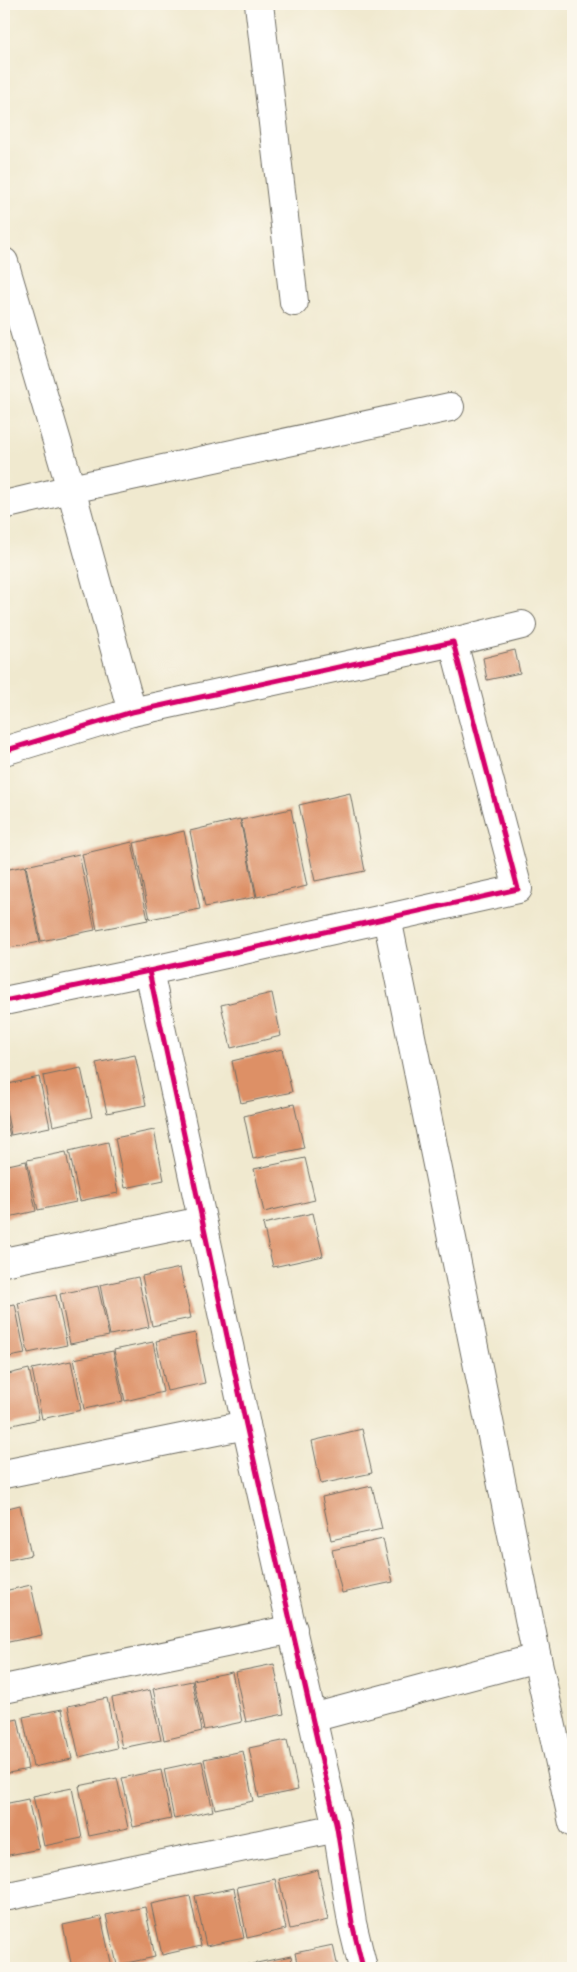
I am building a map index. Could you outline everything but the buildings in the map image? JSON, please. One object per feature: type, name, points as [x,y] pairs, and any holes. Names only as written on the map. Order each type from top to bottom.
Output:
[{"type":"street","points":[[259,4],[294,302]]},
{"type":"street","points":[[4,262],[71,489],[132,712]]},
{"type":"street","points":[[4,505],[450,407]]},
{"type":"street","points":[[4,751],[132,712],[453,642],[522,625]]},
{"type":"street","points":[[4,1001],[518,889],[453,642]]},
{"type":"street","points":[[387,918],[537,1658],[573,1823]]},
{"type":"street","points":[[149,970],[246,1425],[337,1828],[352,1923],[363,1968]]},
{"type":"street","points":[[4,1262],[202,1221]]},
{"type":"street","points":[[4,1474],[246,1425]]},
{"type":"street","points":[[4,1689],[293,1629]]},
{"type":"street","points":[[312,1718],[537,1658]]},
{"type":"street","points":[[9,1896],[337,1828]]},
{"type":"cycle path","points":[[4,751],[132,712],[453,642],[518,889],[149,971]]},
{"type":"cycle path","points":[[4,1001],[149,971],[246,1425],[337,1828],[352,1923],[363,1968]]}]
